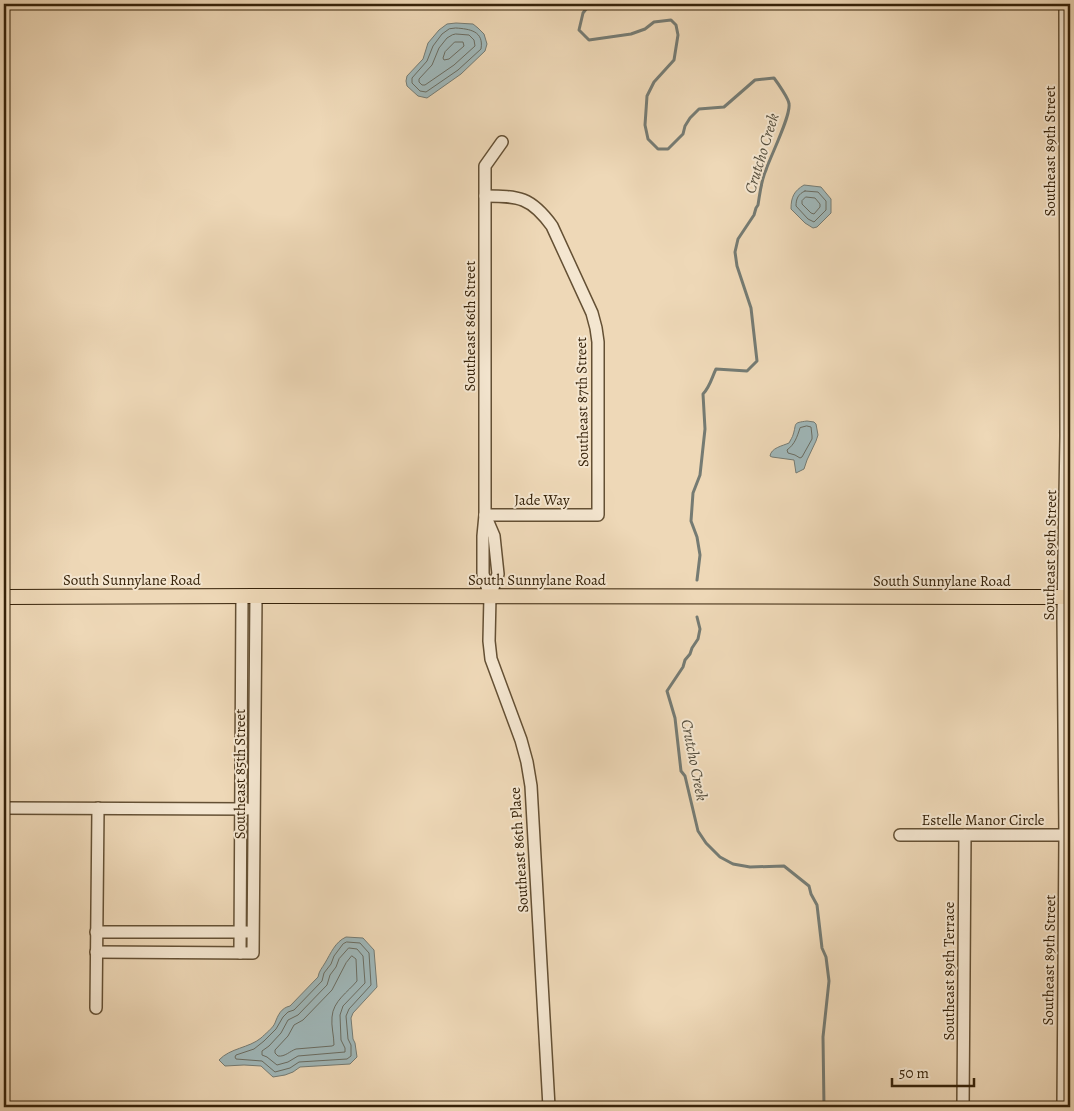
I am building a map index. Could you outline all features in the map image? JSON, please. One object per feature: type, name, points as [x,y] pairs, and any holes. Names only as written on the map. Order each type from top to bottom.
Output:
[{"type":"main road","name":"South Sunnylane Road","points":[[4,597],[1067,597]]},
{"type":"street","name":"Southeast 89th Street","points":[[1063,1107],[1068,286],[1065,4]]},
{"type":"street","name":"Southeast 86th Street","points":[[490,596],[483,574],[485,515],[485,166],[502,142]]},
{"type":"street","name":"Southeast 87th Street","points":[[485,196],[525,200],[543,213],[552,226],[592,313],[598,342],[598,516]]},
{"type":"street","name":"Jade Way","points":[[485,515],[598,516]]},
{"type":"street","name":"Southeast 85th Street","points":[[242,596],[240,953],[253,953],[254,932],[256,596]]},
{"type":"street","name":"Southeast 86th Place","points":[[490,596],[489,641],[491,659],[521,740],[531,786],[549,1107]]},
{"type":"street","points":[[241,707],[255,707]]},
{"type":"street","points":[[4,808],[255,809]]},
{"type":"street","points":[[96,1008],[98,808]]},
{"type":"street","name":"Estelle Manor Circle","points":[[900,835],[1065,835]]},
{"type":"street","name":"Southeast 89th Terrace","points":[[963,1107],[965,835]]},
{"type":"street","points":[[96,932],[254,932]]},
{"type":"street","points":[[96,952],[240,953]]},
{"type":"water","points":[[447,24],[473,24],[478,28],[484,34],[487,44],[485,51],[461,74],[427,98],[418,96],[407,86],[407,76],[423,59],[428,43],[439,30]]},
{"type":"water","points":[[804,185],[821,187],[831,199],[831,213],[817,227],[813,228],[805,223],[791,209],[794,195]]},
{"type":"water","points":[[807,421],[816,424],[818,435],[804,469],[796,473],[794,460],[770,456],[775,449],[789,443],[797,423]]},
{"type":"water","points":[[346,937],[363,938],[374,950],[377,987],[353,1013],[351,1018],[357,1057],[350,1064],[300,1067],[285,1075],[273,1077],[261,1066],[225,1066],[219,1060],[229,1053],[251,1044],[269,1031],[282,1010],[290,1006],[318,977],[334,948]]},
{"type":"waterway","name":"Crutcho Creek","points":[[590,4],[583,13],[579,30],[589,40],[631,34],[645,29],[654,22],[671,20],[676,25],[678,35],[674,60],[654,82],[647,96],[645,125],[648,139],[658,149],[668,149],[683,134],[690,118],[699,109],[724,107],[755,80],[774,78],[789,104],[784,127],[763,178],[758,205],[754,215],[738,239],[735,252],[737,266],[751,308],[757,361],[747,371],[716,369],[703,394],[705,429],[700,475],[693,493],[691,521],[697,537],[700,555],[697,580]]},
{"type":"waterway","name":"Crutcho Creek","points":[[697,617],[700,629],[698,639],[667,691],[675,718],[681,771],[685,776],[698,831],[706,843],[720,857],[733,864],[750,867],[784,866],[809,886],[817,905],[822,948],[826,957],[829,981],[823,1037],[824,1107]]}]
